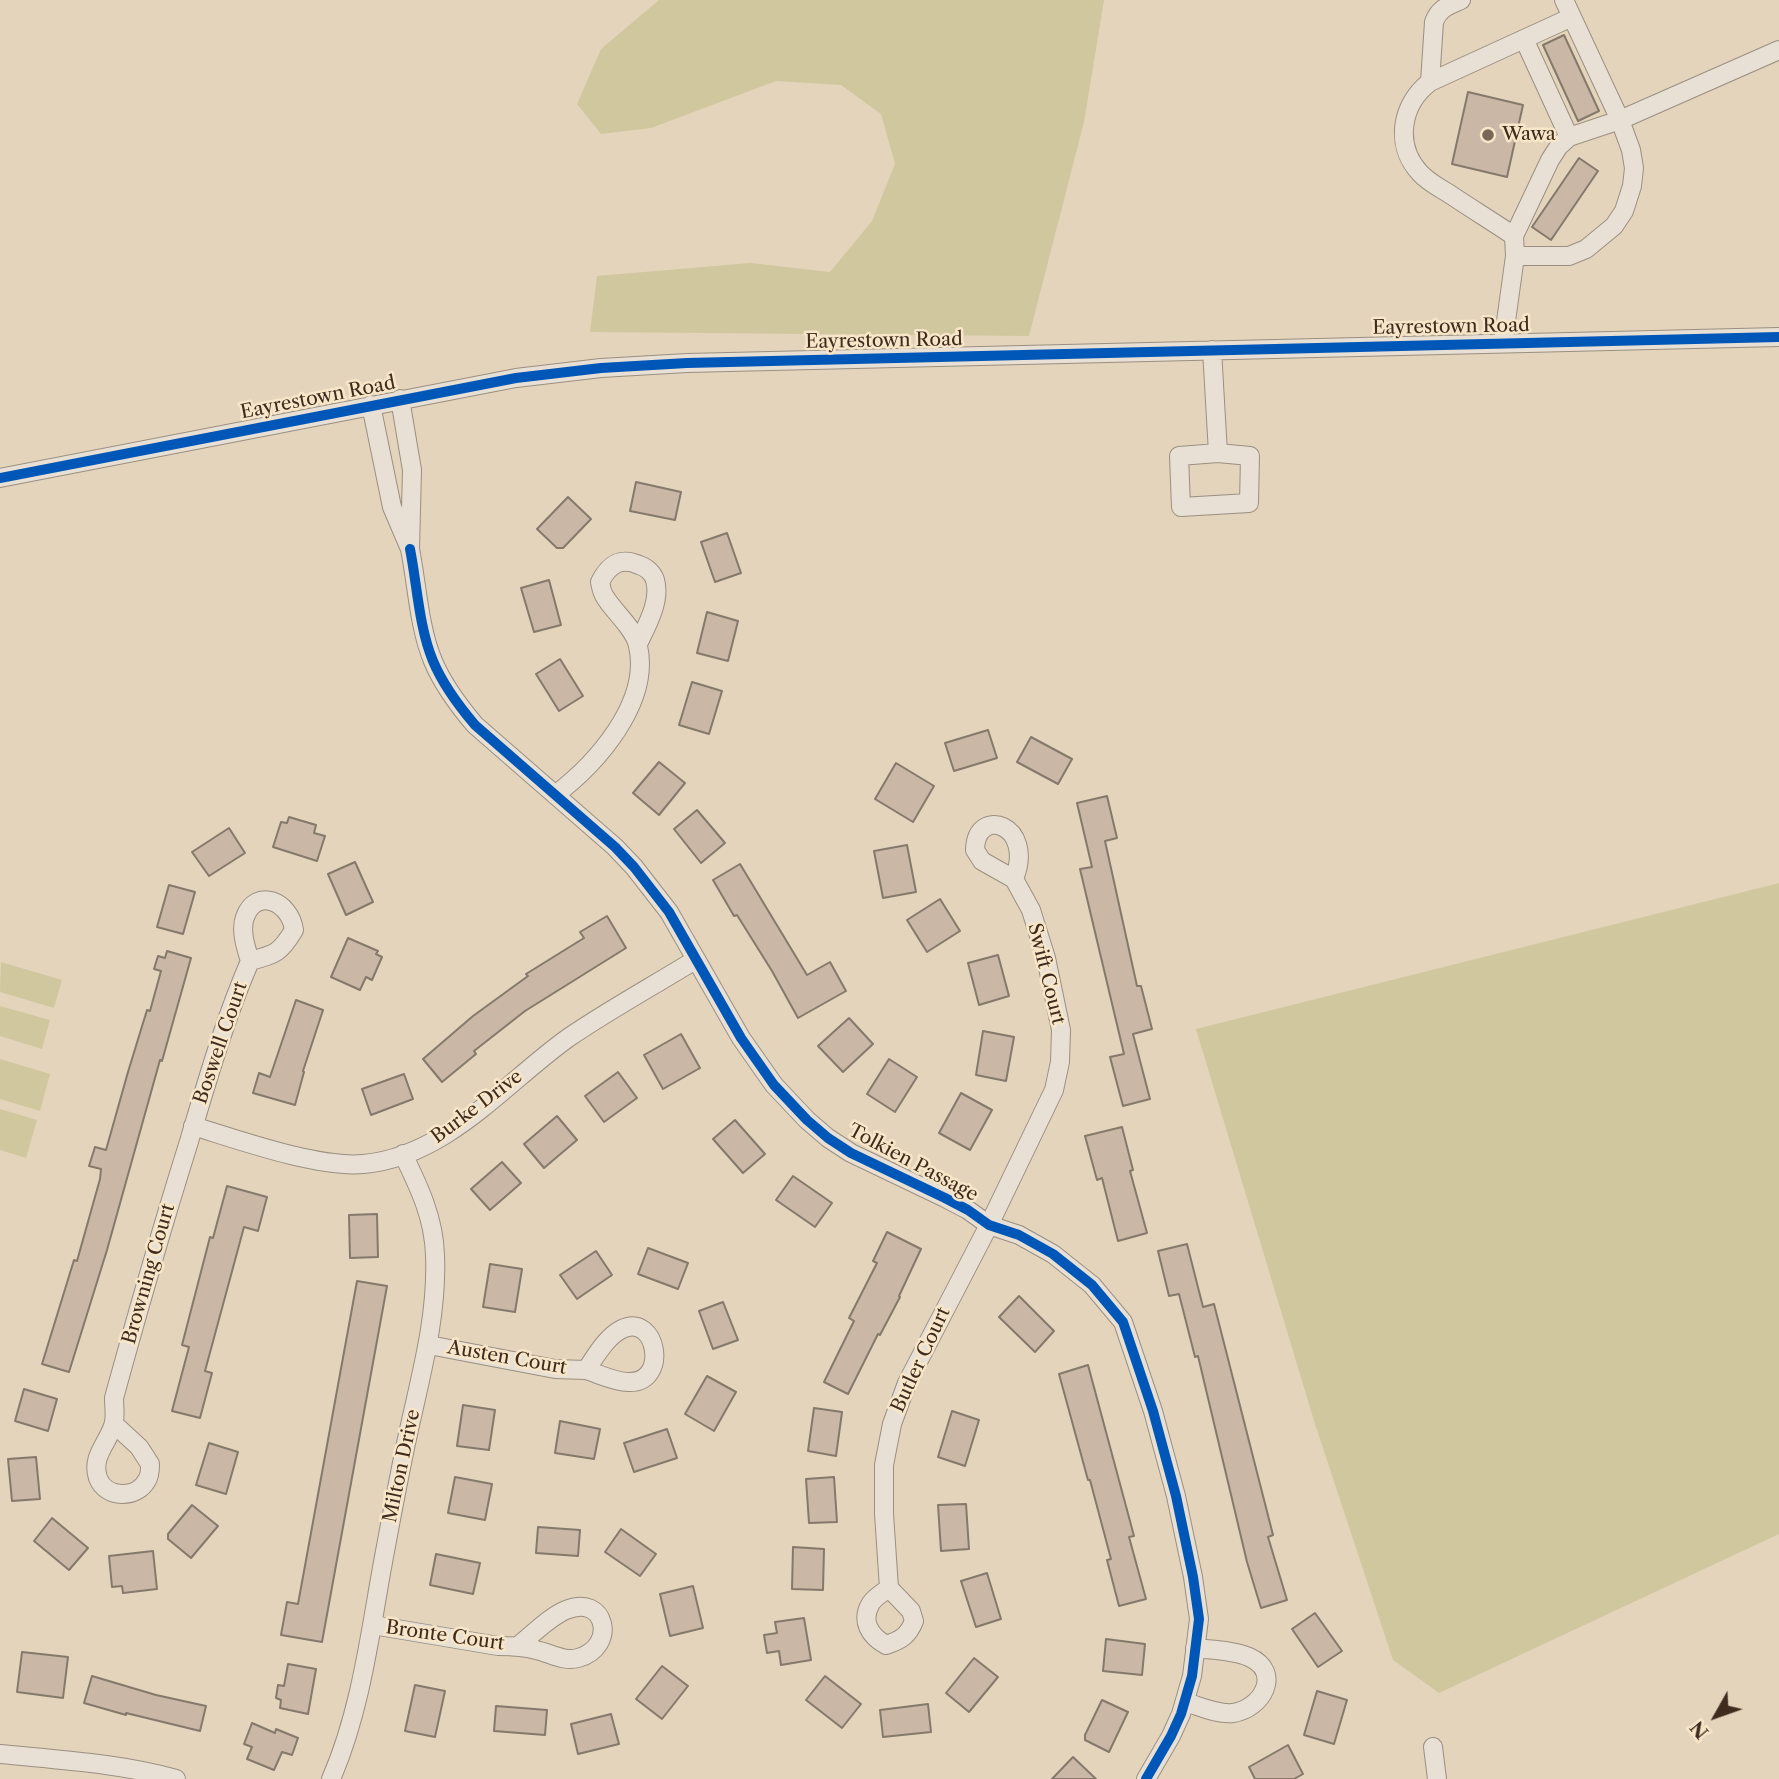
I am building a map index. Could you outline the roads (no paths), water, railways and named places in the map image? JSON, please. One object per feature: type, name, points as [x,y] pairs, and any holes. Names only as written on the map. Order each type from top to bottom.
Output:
[{"type":"street","points":[[1430,82],[1437,13],[1461,0]]},
{"type":"street","points":[[1515,256],[1569,256],[1594,245],[1614,226],[1627,203],[1633,177],[1631,150],[1620,120],[1564,0]]},
{"type":"street","points":[[1514,236],[1425,178],[1410,159],[1404,141],[1405,117],[1413,100],[1430,82],[1572,17]]},
{"type":"street","points":[[1524,39],[1569,137]]},
{"type":"street","points":[[1503,343],[1515,256],[1514,236],[1559,146],[1569,137],[1620,120],[1779,50]]},
{"type":"street","name":"Eayrestown Road","points":[[0,478],[516,378],[644,365],[1779,337]]},
{"type":"street","points":[[1212,350],[1218,453]]},
{"type":"street","name":"Tolkien Passage","points":[[400,399],[412,470],[411,549],[425,631],[432,659],[443,682],[475,725],[615,847],[634,867],[669,912],[757,1062],[790,1104],[807,1120],[851,1153],[945,1198],[989,1225],[1019,1235],[1073,1269],[1092,1285],[1123,1322],[1153,1411],[1179,1508],[1199,1619],[1192,1676],[1185,1702],[1171,1736],[1146,1779]]},
{"type":"street","name":"Tolkien Passage","points":[[371,405],[392,507],[411,549]]},
{"type":"street","points":[[1218,453],[1250,456],[1249,503],[1181,507],[1179,456],[1218,453]]},
{"type":"street","points":[[555,795],[573,782],[615,735],[633,701],[641,670],[638,643]]},
{"type":"street","name":"Swift Court","points":[[989,1225],[1054,1090],[1060,1062],[1061,1030],[1046,958],[1031,910],[1014,879]]},
{"type":"street","name":"Burke Drive","points":[[193,1126],[260,1146],[341,1164],[363,1164],[403,1154],[441,1138],[570,1037],[695,960]]},
{"type":"street","name":"Boswell Court","points":[[193,1126],[203,1090],[250,961]]},
{"type":"street","name":"Browning Court","points":[[114,1424],[114,1398],[160,1231],[193,1126]]},
{"type":"street","name":"Milton Drive","points":[[331,1779],[359,1687],[373,1625],[405,1449],[429,1345],[436,1272],[435,1250],[423,1194],[403,1154]]},
{"type":"street","name":"Butler Court","points":[[888,1588],[884,1465],[892,1424],[906,1384],[989,1225]]},
{"type":"street","name":"Austen Court","points":[[429,1345],[555,1369],[586,1370]]},
{"type":"street","name":"Bronte Court","points":[[373,1625],[498,1646],[517,1646]]},
{"type":"street","points":[[1185,1702],[1226,1713],[1241,1711],[1257,1702],[1267,1681],[1265,1670],[1258,1662],[1248,1657],[1195,1648]]},
{"type":"street","points":[[1433,1747],[1437,1779]]},
{"type":"street","points":[[0,1754],[80,1760],[132,1768],[176,1779]]},
{"type":"place","name":"Wawa","points":[[1488,135]]}]
